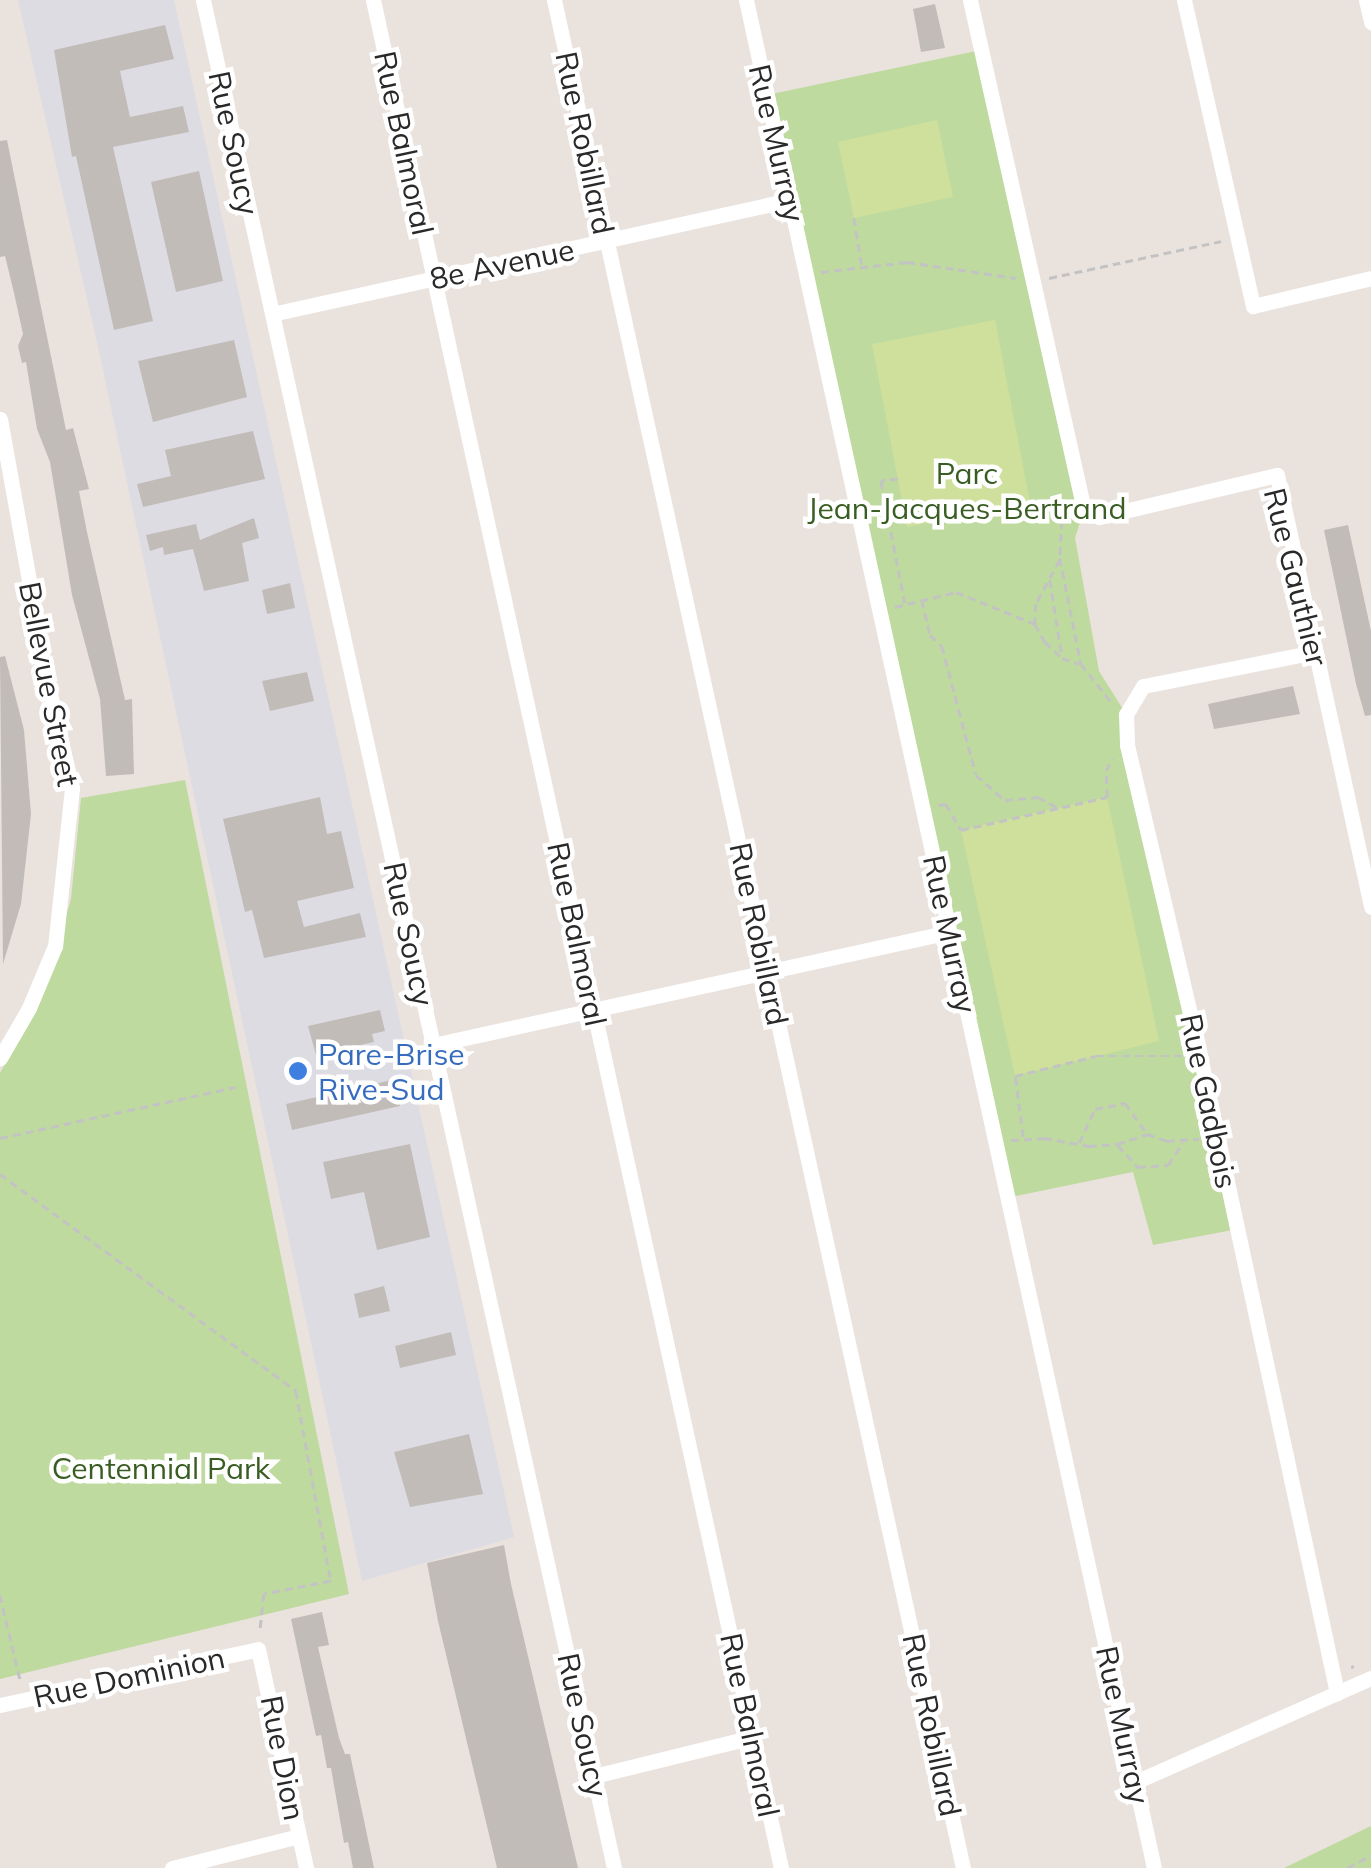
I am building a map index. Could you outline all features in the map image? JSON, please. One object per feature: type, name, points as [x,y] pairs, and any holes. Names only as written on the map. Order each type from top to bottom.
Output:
[{"type":"street","name":"Rue Soucy","points":[[203,0],[614,1868]]},
{"type":"street","name":"Rue Balmoral","points":[[373,0],[781,1868]]},
{"type":"street","name":"Rue Robillard","points":[[554,0],[963,1868]]},
{"type":"street","name":"Rue Murray","points":[[746,0],[1154,1868]]},
{"type":"street","points":[[970,0],[1081,496]]},
{"type":"street","points":[[1184,0],[1253,306],[1371,278]]},
{"type":"street","points":[[1366,0],[1371,22]]},
{"type":"street","name":"8e Avenue","points":[[272,314],[790,200]]},
{"type":"street","name":"Bellevue Street","points":[[0,418],[49,690],[72,788],[55,946],[29,1008],[0,1058]]},
{"type":"street","name":"Rue Gauthier","points":[[1081,496],[1084,510],[1099,517],[1277,476],[1371,907]]},
{"type":"street","points":[[1126,714],[1143,686],[1315,652]]},
{"type":"street","name":"Rue Gadbois","points":[[1126,714],[1127,744],[1200,1056],[1337,1693]]},
{"type":"street","points":[[433,1045],[950,932]]},
{"type":"street","name":"Rue Dominion","points":[[0,1705],[258,1649]]},
{"type":"street","name":"Rue Dion","points":[[258,1649],[306,1868]]},
{"type":"street","points":[[1135,1782],[1371,1678]]},
{"type":"street","points":[[594,1776],[753,1737]]},
{"type":"street","points":[[172,1868],[299,1836]]},
{"type":"path","points":[[854,218],[862,266]]},
{"type":"path","points":[[898,479],[881,480],[905,605]]},
{"type":"path","points":[[1081,496],[1062,521],[1060,558],[1081,664],[1105,699],[1126,714]]},
{"type":"path","points":[[1060,558],[1036,604],[1035,624],[1045,642],[1062,658],[1081,664]]},
{"type":"path","points":[[1050,578],[1062,658]]},
{"type":"path","points":[[880,611],[956,592],[1035,624]]},
{"type":"path","points":[[922,600],[930,635],[942,646],[976,774],[1004,800],[1038,797],[1059,808]]},
{"type":"path","points":[[922,805],[946,804],[961,830],[1107,797],[1106,771],[1113,754],[1127,744]]},
{"type":"path","points":[[1022,1137],[1015,1076],[1096,1056],[1200,1056]]},
{"type":"path","points":[[0,1138],[236,1087]]},
{"type":"path","points":[[1079,1144],[1096,1110],[1125,1103],[1147,1134],[1167,1141],[1218,1138]]},
{"type":"path","points":[[995,1144],[1022,1137],[1117,1144],[1147,1134]]},
{"type":"path","points":[[1117,1144],[1138,1168],[1168,1165],[1184,1140]]},
{"type":"path","points":[[0,1174],[296,1391],[331,1581],[264,1594],[258,1649]]},
{"type":"path","points":[[0,1595],[24,1699]]},
{"type":"path","points":[[1347,1868],[1371,1855]]},
{"type":"shaded area","points":[[18,0],[174,0],[514,1537],[362,1581],[97,342]]},
{"type":"green space","name":"Parc Jean-Jacques-Bertrand","points":[[981,50],[1084,510],[1075,538],[1099,671],[1126,714],[1238,1229],[1153,1245],[1133,1172],[1011,1197],[767,95]]},
{"type":"green space","points":[[937,120],[953,197],[854,218],[838,142]]},
{"type":"green space","points":[[995,320],[1030,503],[907,527],[872,344]]},
{"type":"green space","name":"Centennial Park","points":[[185,780],[349,1594],[0,1679],[0,1073],[44,992],[71,899],[81,798]]},
{"type":"green space","points":[[1107,797],[1159,1041],[1015,1076],[961,830]]},
{"type":"green space","points":[[1371,1826],[1371,1868],[1284,1868]]},
{"type":"building","points":[[935,4],[945,48],[921,52],[913,9]]},
{"type":"building","points":[[165,25],[174,59],[120,71],[130,117],[183,106],[189,132],[113,147],[153,321],[114,330],[76,156],[72,157],[54,50]]},
{"type":"building","points":[[7,140],[66,430],[73,428],[89,489],[79,491],[87,532],[125,700],[132,699],[134,774],[106,776],[100,699],[72,595],[50,462],[37,429],[26,362],[22,363],[18,346],[23,334],[14,293],[5,256],[0,257],[0,141]]},
{"type":"building","points":[[199,171],[223,281],[176,292],[151,182]]},
{"type":"building","points":[[234,340],[247,397],[153,422],[138,361]]},
{"type":"building","points":[[253,431],[265,479],[143,507],[137,484],[171,476],[165,450]]},
{"type":"building","points":[[254,518],[259,538],[242,543],[249,581],[204,591],[193,549],[164,555],[163,547],[150,551],[146,535],[196,524],[200,540]]},
{"type":"building","points":[[1348,525],[1371,631],[1371,715],[1365,716],[1324,530]]},
{"type":"building","points":[[290,583],[295,608],[267,614],[262,590]]},
{"type":"building","points":[[5,656],[24,730],[31,814],[21,904],[3,964],[0,657]]},
{"type":"building","points":[[307,672],[314,701],[270,711],[262,681]]},
{"type":"building","points":[[1293,686],[1300,714],[1214,729],[1208,704]]},
{"type":"building","points":[[320,797],[327,834],[341,831],[354,888],[297,901],[304,927],[360,913],[366,937],[264,958],[252,910],[245,912],[223,819]]},
{"type":"building","points":[[380,1010],[385,1031],[372,1034],[374,1042],[316,1055],[308,1026]]},
{"type":"building","points":[[396,1079],[400,1106],[292,1130],[286,1104]]},
{"type":"building","points":[[410,1144],[430,1237],[377,1250],[364,1192],[331,1199],[323,1162]]},
{"type":"building","points":[[384,1286],[390,1311],[359,1318],[354,1294]]},
{"type":"building","points":[[451,1332],[456,1355],[400,1368],[395,1346]]},
{"type":"building","points":[[469,1434],[483,1494],[410,1507],[394,1452]]},
{"type":"building","points":[[504,1545],[578,1868],[497,1868],[438,1621],[427,1563]]},
{"type":"building","points":[[322,1612],[329,1645],[318,1647],[339,1738],[345,1754],[350,1754],[374,1868],[353,1868],[348,1842],[344,1843],[331,1768],[327,1768],[321,1735],[316,1736],[291,1619]]},
{"type":"place","name":"Pare-Brise Rive-Sud","points":[[298,1071]]}]
